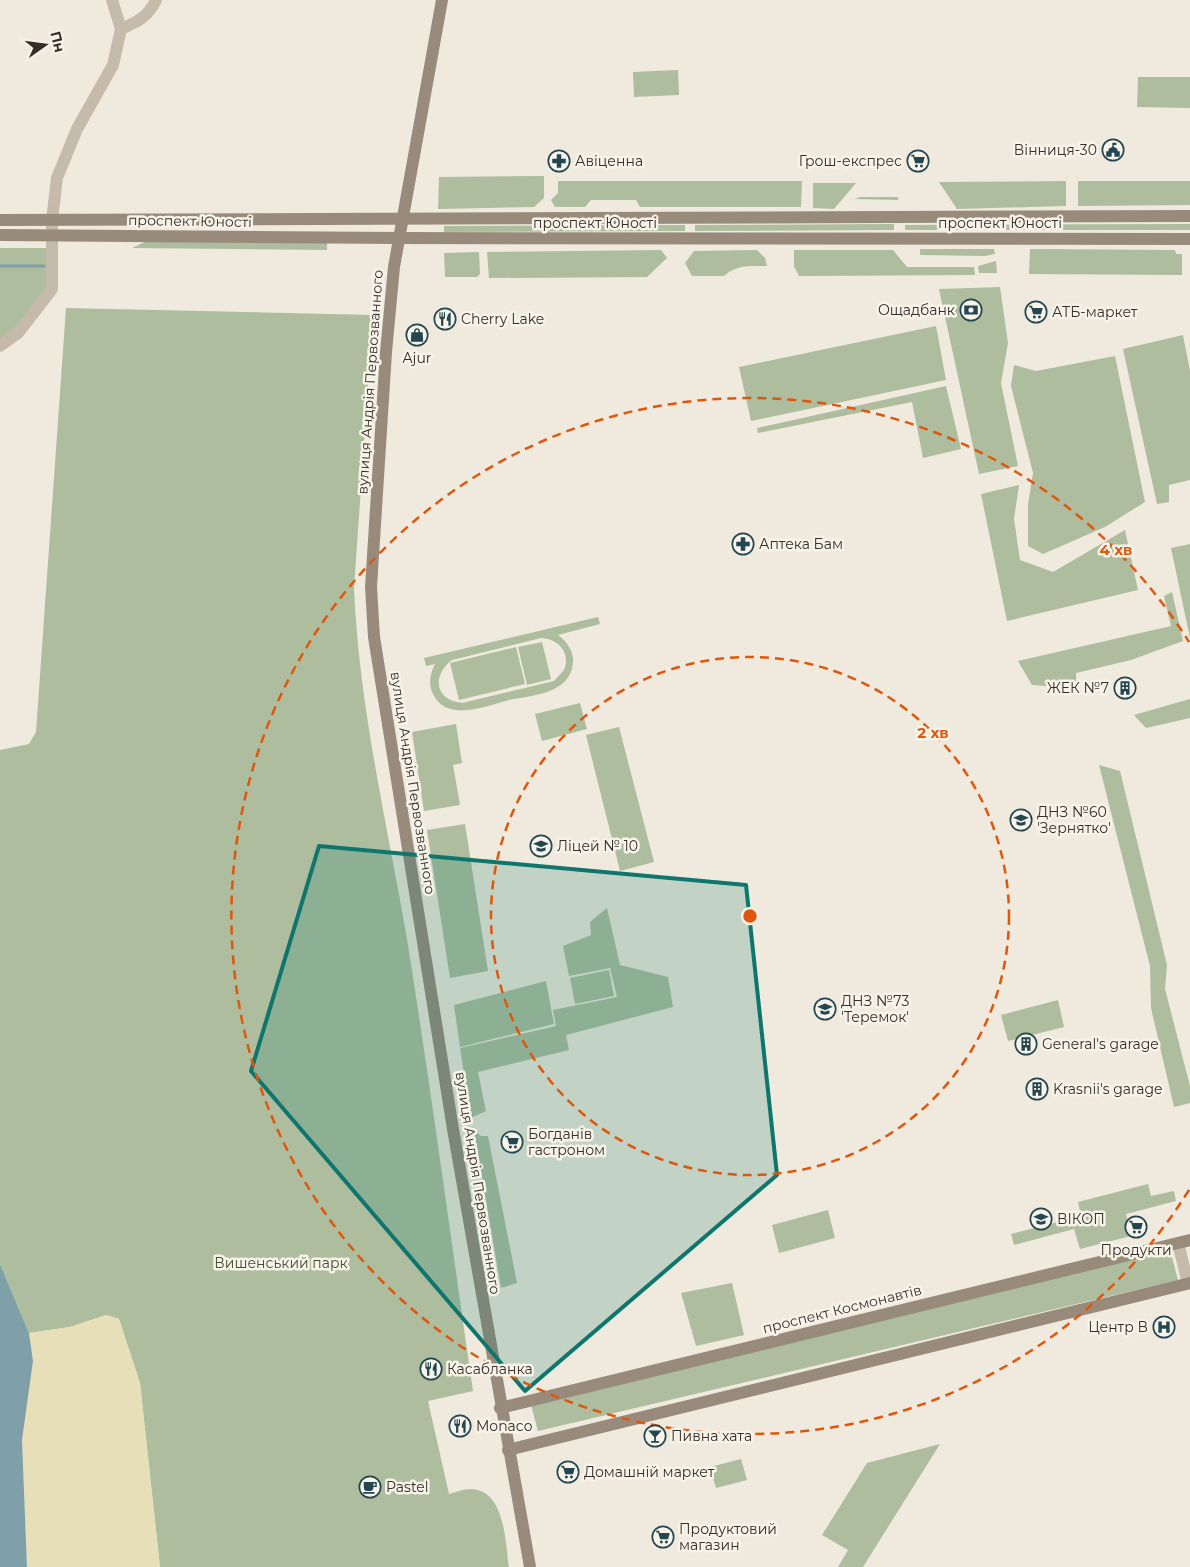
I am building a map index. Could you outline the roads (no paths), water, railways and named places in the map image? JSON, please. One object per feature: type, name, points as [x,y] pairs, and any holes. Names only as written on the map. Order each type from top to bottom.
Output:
[{"type":"street","points":[[0,346],[18,333],[49,294],[53,283],[51,234],[57,178],[76,129],[113,65],[120,30],[112,0]]},
{"type":"street","points":[[120,30],[140,21],[152,9],[156,0]]},
{"type":"street","name":"вулиця Андрія Первозванного","points":[[442,0],[399,238],[386,352],[372,570],[374,637],[500,1408],[530,1567]]},
{"type":"street","name":"проспект Юності","points":[[0,220],[1190,216]]},
{"type":"street","points":[[900,217],[901,238]]},
{"type":"street","points":[[690,218],[690,238]]},
{"type":"street","name":"проспект Юності","points":[[0,235],[399,238],[1190,239]]},
{"type":"street","points":[[508,1450],[1189,1283],[1184,1241]]},
{"type":"street","name":"проспект Космонавтів","points":[[500,1408],[1184,1241]]},
{"type":"water","points":[[0,1264],[29,1333],[33,1361],[22,1440],[27,1567],[0,1567]]},
{"type":"waterway","points":[[0,266],[44,266]]},
{"type":"place","name":"Вінниця-30","points":[[1113,150]]},
{"type":"place","name":"Авіценна","points":[[559,161]]},
{"type":"place","name":"Грош-експрес","points":[[918,161]]},
{"type":"place","name":"Ощадбанк","points":[[971,310]]},
{"type":"place","name":"АТБ-маркет","points":[[1036,312]]},
{"type":"place","name":"Cherry Lake","points":[[445,319]]},
{"type":"place","name":"Ajur","points":[[417,335]]},
{"type":"place","name":"Аптека Бам","points":[[743,544]]},
{"type":"place","name":"ЖЕК №7","points":[[1125,688]]},
{"type":"place","name":"ДНЗ №60 'Зернятко'","points":[[1021,820]]},
{"type":"place","name":"Ліцей № 10","points":[[541,846]]},
{"type":"place","name":"ДНЗ №73 'Теремок'","points":[[825,1009]]},
{"type":"place","name":"General's garage","points":[[1026,1044]]},
{"type":"place","name":"Krasnii's garage","points":[[1037,1089]]},
{"type":"place","name":"Богданів гастроном","points":[[512,1142]]},
{"type":"place","name":"ВІКОП","points":[[1041,1219]]},
{"type":"place","name":"Продукти","points":[[1136,1227]]},
{"type":"place","name":"Центр В","points":[[1164,1327]]},
{"type":"place","name":"Касабланка","points":[[431,1369]]},
{"type":"place","name":"Monaco","points":[[460,1426]]},
{"type":"place","name":"Пивна хата","points":[[655,1436]]},
{"type":"place","name":"Домашній маркет","points":[[568,1472]]},
{"type":"place","name":"Pastel","points":[[370,1487]]},
{"type":"place","name":"Продуктовий магазин","points":[[663,1537]]},
{"type":"park label","name":"Вишенський парк","points":[[281,1263]]}]
